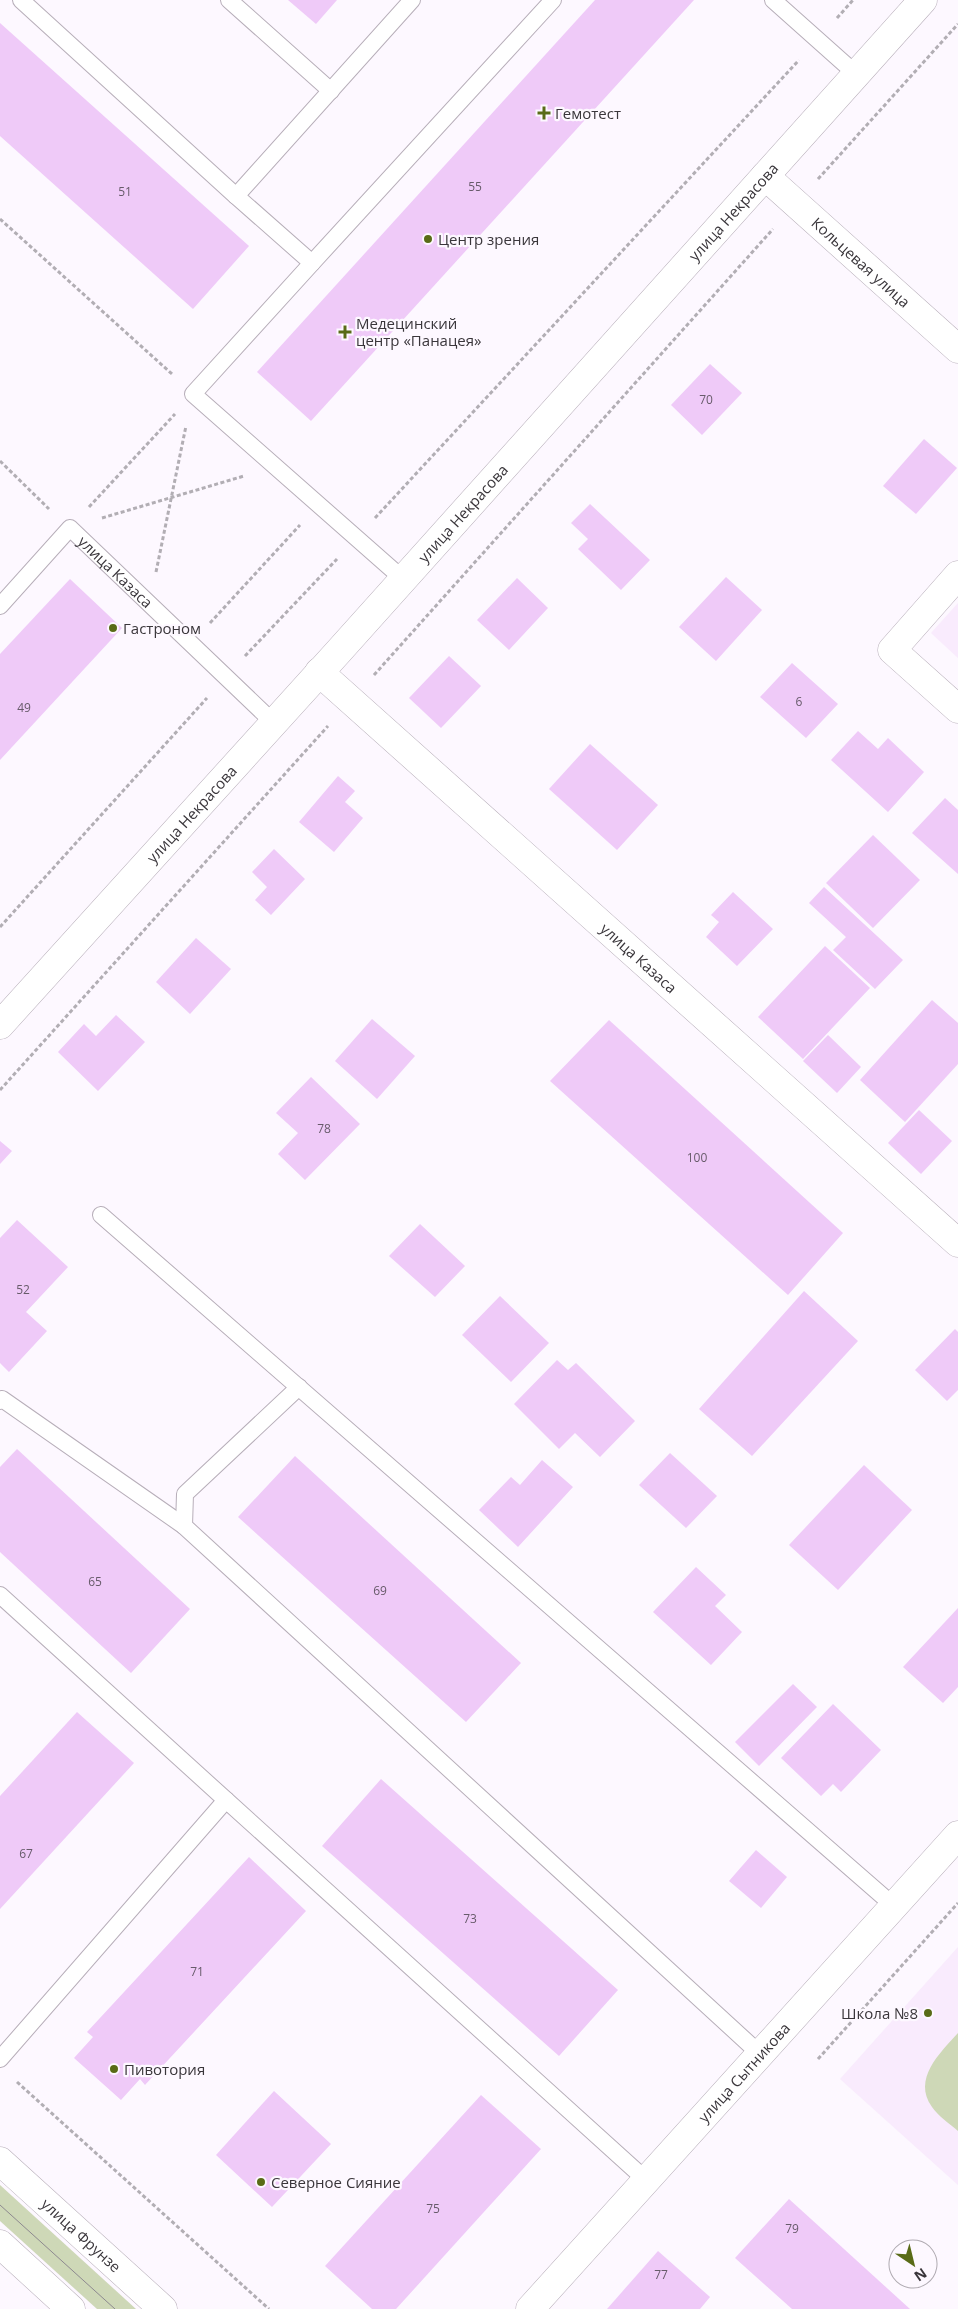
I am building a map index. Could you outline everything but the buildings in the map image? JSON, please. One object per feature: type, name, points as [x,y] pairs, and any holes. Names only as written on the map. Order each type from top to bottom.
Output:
[{"type":"street","name":"улица Некрасова","points":[[0,1025],[320,672],[923,0]]},
{"type":"street","name":"Кольцевая улица","points":[[765,176],[958,348]]},
{"type":"street","points":[[958,575],[892,650],[958,709]]},
{"type":"street","name":"улица Казаса","points":[[320,672],[958,1244]]},
{"type":"street","name":"улица Сытникова","points":[[530,2309],[958,1835]]},
{"type":"street","name":"улица Фрунзе","points":[[0,2161],[163,2309]]},
{"type":"street","points":[[0,2244],[71,2309]]},
{"type":"lane","points":[[21,0],[312,263]]},
{"type":"lane","points":[[229,0],[331,91]]},
{"type":"lane","points":[[236,196],[412,0]]},
{"type":"lane","points":[[403,579],[193,394],[553,0]]},
{"type":"lane","points":[[773,0],[856,74]]},
{"type":"lane","points":[[2,602],[70,528]]},
{"type":"lane","name":"улица Казаса","points":[[70,528],[274,723]]},
{"type":"lane","points":[[101,1215],[894,1906]]},
{"type":"lane","points":[[184,1526],[185,1494],[299,1387]]},
{"type":"lane","points":[[0,1401],[2,1399],[184,1526],[760,2054]]},
{"type":"lane","points":[[0,1595],[646,2180]]},
{"type":"lane","points":[[0,2059],[226,1800]]},
{"type":"path","points":[[0,927],[226,677],[853,0]]},
{"type":"path","points":[[0,1090],[958,24]]},
{"type":"path","points":[[0,219],[193,394]]},
{"type":"path","points":[[150,603],[170,498],[193,394]]},
{"type":"path","points":[[70,528],[193,394]]},
{"type":"path","name":"улица Казаса","points":[[0,461],[70,528]]},
{"type":"path","points":[[70,528],[275,466]]},
{"type":"path","points":[[191,644],[320,504]]},
{"type":"path","points":[[818,2059],[958,1903]]},
{"type":"path","points":[[15,2080],[269,2309]]},
{"type":"shaded area","points":[[958,603],[958,658],[931,633]]},
{"type":"shaded area","name":"Школа №8","points":[[958,1947],[958,2185],[840,2079]]},
{"type":"green space","points":[[958,2033],[958,2131],[932,2107],[927,2097],[925,2086],[931,2067]]},
{"type":"green space","points":[[0,2185],[136,2309],[97,2309],[0,2221]]},
{"type":"tram line","points":[[0,2205],[115,2309]]},
{"type":"place","name":"Гемотест","points":[[544,113]]},
{"type":"place","name":"Центр зрения","points":[[428,239]]},
{"type":"place","name":"Медецинский центр «Панацея»","points":[[345,332]]},
{"type":"place","name":"Гастроном","points":[[113,628]]},
{"type":"place","name":"Школа №8","points":[[928,2013]]},
{"type":"place","name":"Пивотория","points":[[114,2069]]},
{"type":"place","name":"Северное Сияние","points":[[261,2182]]}]
